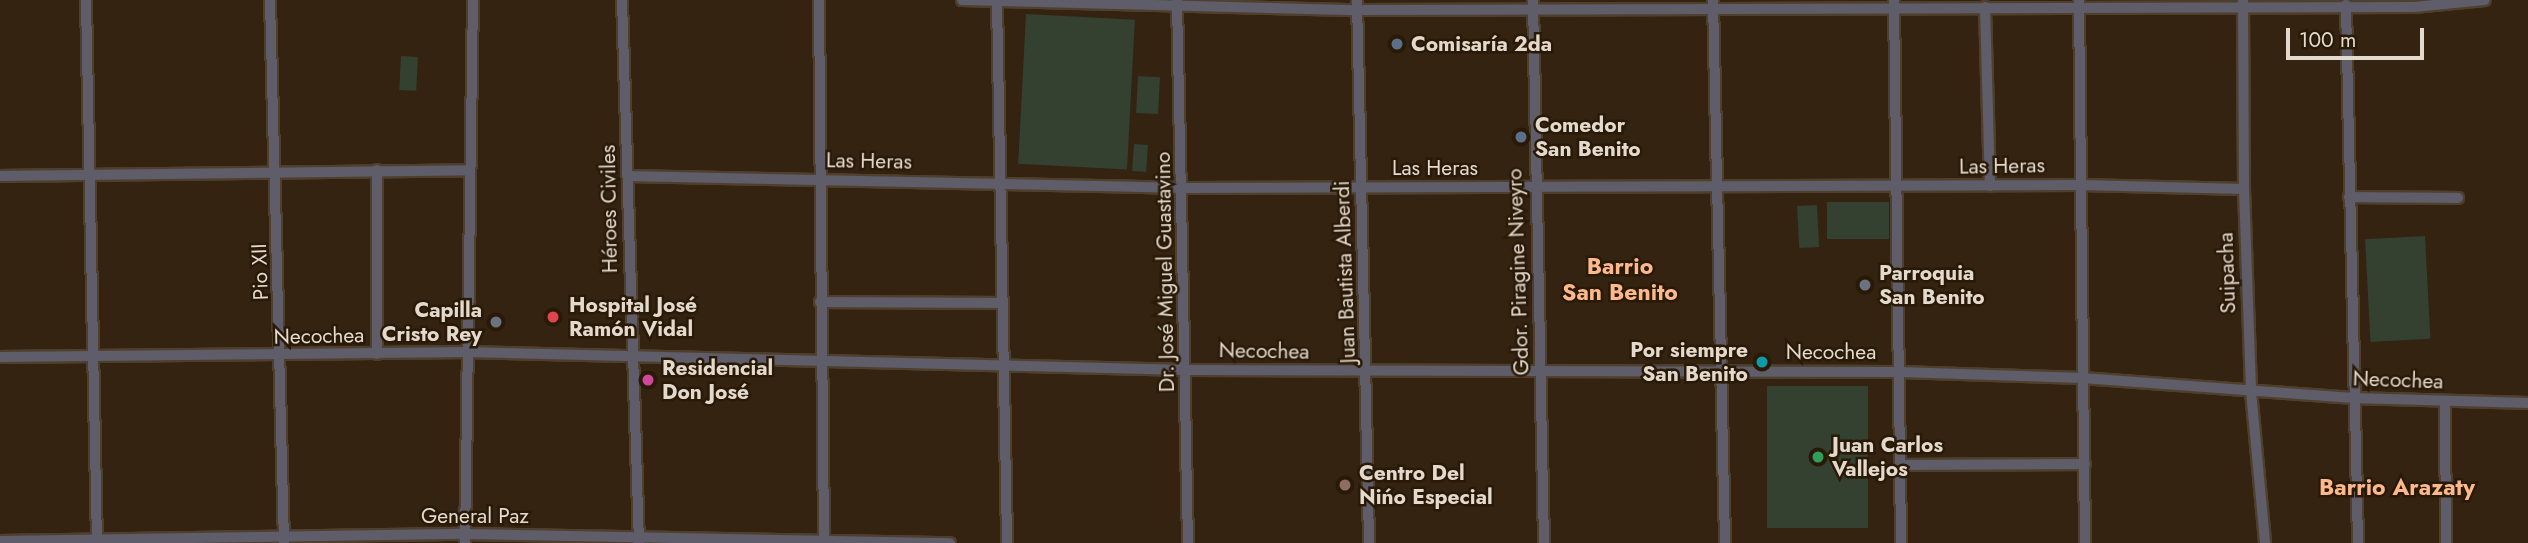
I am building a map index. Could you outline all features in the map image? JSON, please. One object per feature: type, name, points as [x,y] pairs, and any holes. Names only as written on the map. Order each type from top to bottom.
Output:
[{"type":"street","points":[[86,0],[97,542]]},
{"type":"street","name":"Pio XII","points":[[270,0],[282,356],[284,541]]},
{"type":"street","points":[[465,538],[473,0]]},
{"type":"street","name":"Héroes Civiles","points":[[622,0],[639,540]]},
{"type":"street","points":[[820,0],[820,302],[824,542]]},
{"type":"street","points":[[962,0],[1177,4],[1894,4],[1984,7],[2079,3],[2243,2],[2414,7],[2485,0]]},
{"type":"street","points":[[998,0],[998,184],[1007,543]]},
{"type":"street","name":"Suipacha","points":[[2243,2],[2244,189],[2251,391],[2265,543]]},
{"type":"street","points":[[2079,3],[2085,543]]},
{"type":"street","name":"Dr. José Miguel Guastavino","points":[[1177,4],[1184,188],[1188,543]]},
{"type":"street","points":[[1894,4],[1901,543]]},
{"type":"street","name":"Juan Bautista Alberdi","points":[[1357,5],[1369,371],[1370,543]]},
{"type":"street","name":"Gdor. Piragine Niveyro","points":[[1533,5],[1534,188],[1544,543]]},
{"type":"street","points":[[1713,5],[1725,543]]},
{"type":"street","points":[[2346,5],[2358,543]]},
{"type":"street","points":[[1984,7],[1990,186]]},
{"type":"street","points":[[0,176],[276,169],[470,170]]},
{"type":"street","points":[[377,170],[377,354]]},
{"type":"street","name":"Las Heras","points":[[627,176],[1184,188],[2081,185],[2244,189]]},
{"type":"street","points":[[2349,197],[2458,198]]},
{"type":"street","points":[[820,302],[1000,303]]},
{"type":"street","name":"Necochea","points":[[0,357],[92,359],[468,352],[1187,370],[1900,372],[2082,378],[2353,398],[2528,402]]},
{"type":"street","points":[[2445,401],[2446,543]]},
{"type":"street","points":[[1901,464],[2085,464]]},
{"type":"street","name":"General Paz","points":[[0,541],[465,538],[950,543]]},
{"type":"green space","points":[[1026,14],[1135,20],[1127,169],[1018,164]]},
{"type":"green space","points":[[401,56],[418,57],[416,91],[399,90]]},
{"type":"green space","points":[[1138,76],[1160,77],[1158,114],[1136,113]]},
{"type":"green space","points":[[1134,144],[1148,145],[1146,172],[1132,171]]},
{"type":"green space","points":[[1827,202],[1889,202],[1889,239],[1827,239]]},
{"type":"green space","points":[[1817,205],[1819,247],[1799,248],[1797,206]]},
{"type":"green space","points":[[2425,236],[2430,339],[2370,342],[2365,239]]},
{"type":"green space","name":"Juan Carlos Vallejos","points":[[1767,386],[1868,386],[1868,528],[1767,528]]},
{"type":"place","name":"Comisaría 2da","points":[[1397,44]]},
{"type":"place","name":"Comedor San Benito","points":[[1521,137]]},
{"type":"place","name":"Parroquia San Benito","points":[[1865,285]]},
{"type":"place","name":"Hospital José Ramón Vidal","points":[[553,317]]},
{"type":"place","name":"Capilla Cristo Rey","points":[[496,322]]},
{"type":"place","name":"Por siempre San Benito","points":[[1762,362]]},
{"type":"place","name":"Residencial Don José","points":[[648,380]]},
{"type":"place","name":"Juan Carlos Vallejos","points":[[1818,457]]},
{"type":"place","name":"Centro Del Nińo Especial","points":[[1345,485]]},
{"type":"district","name":"Barrio San Benito","points":[[1620,279]]},
{"type":"district","name":"Barrio Arazaty","points":[[2397,487]]}]
